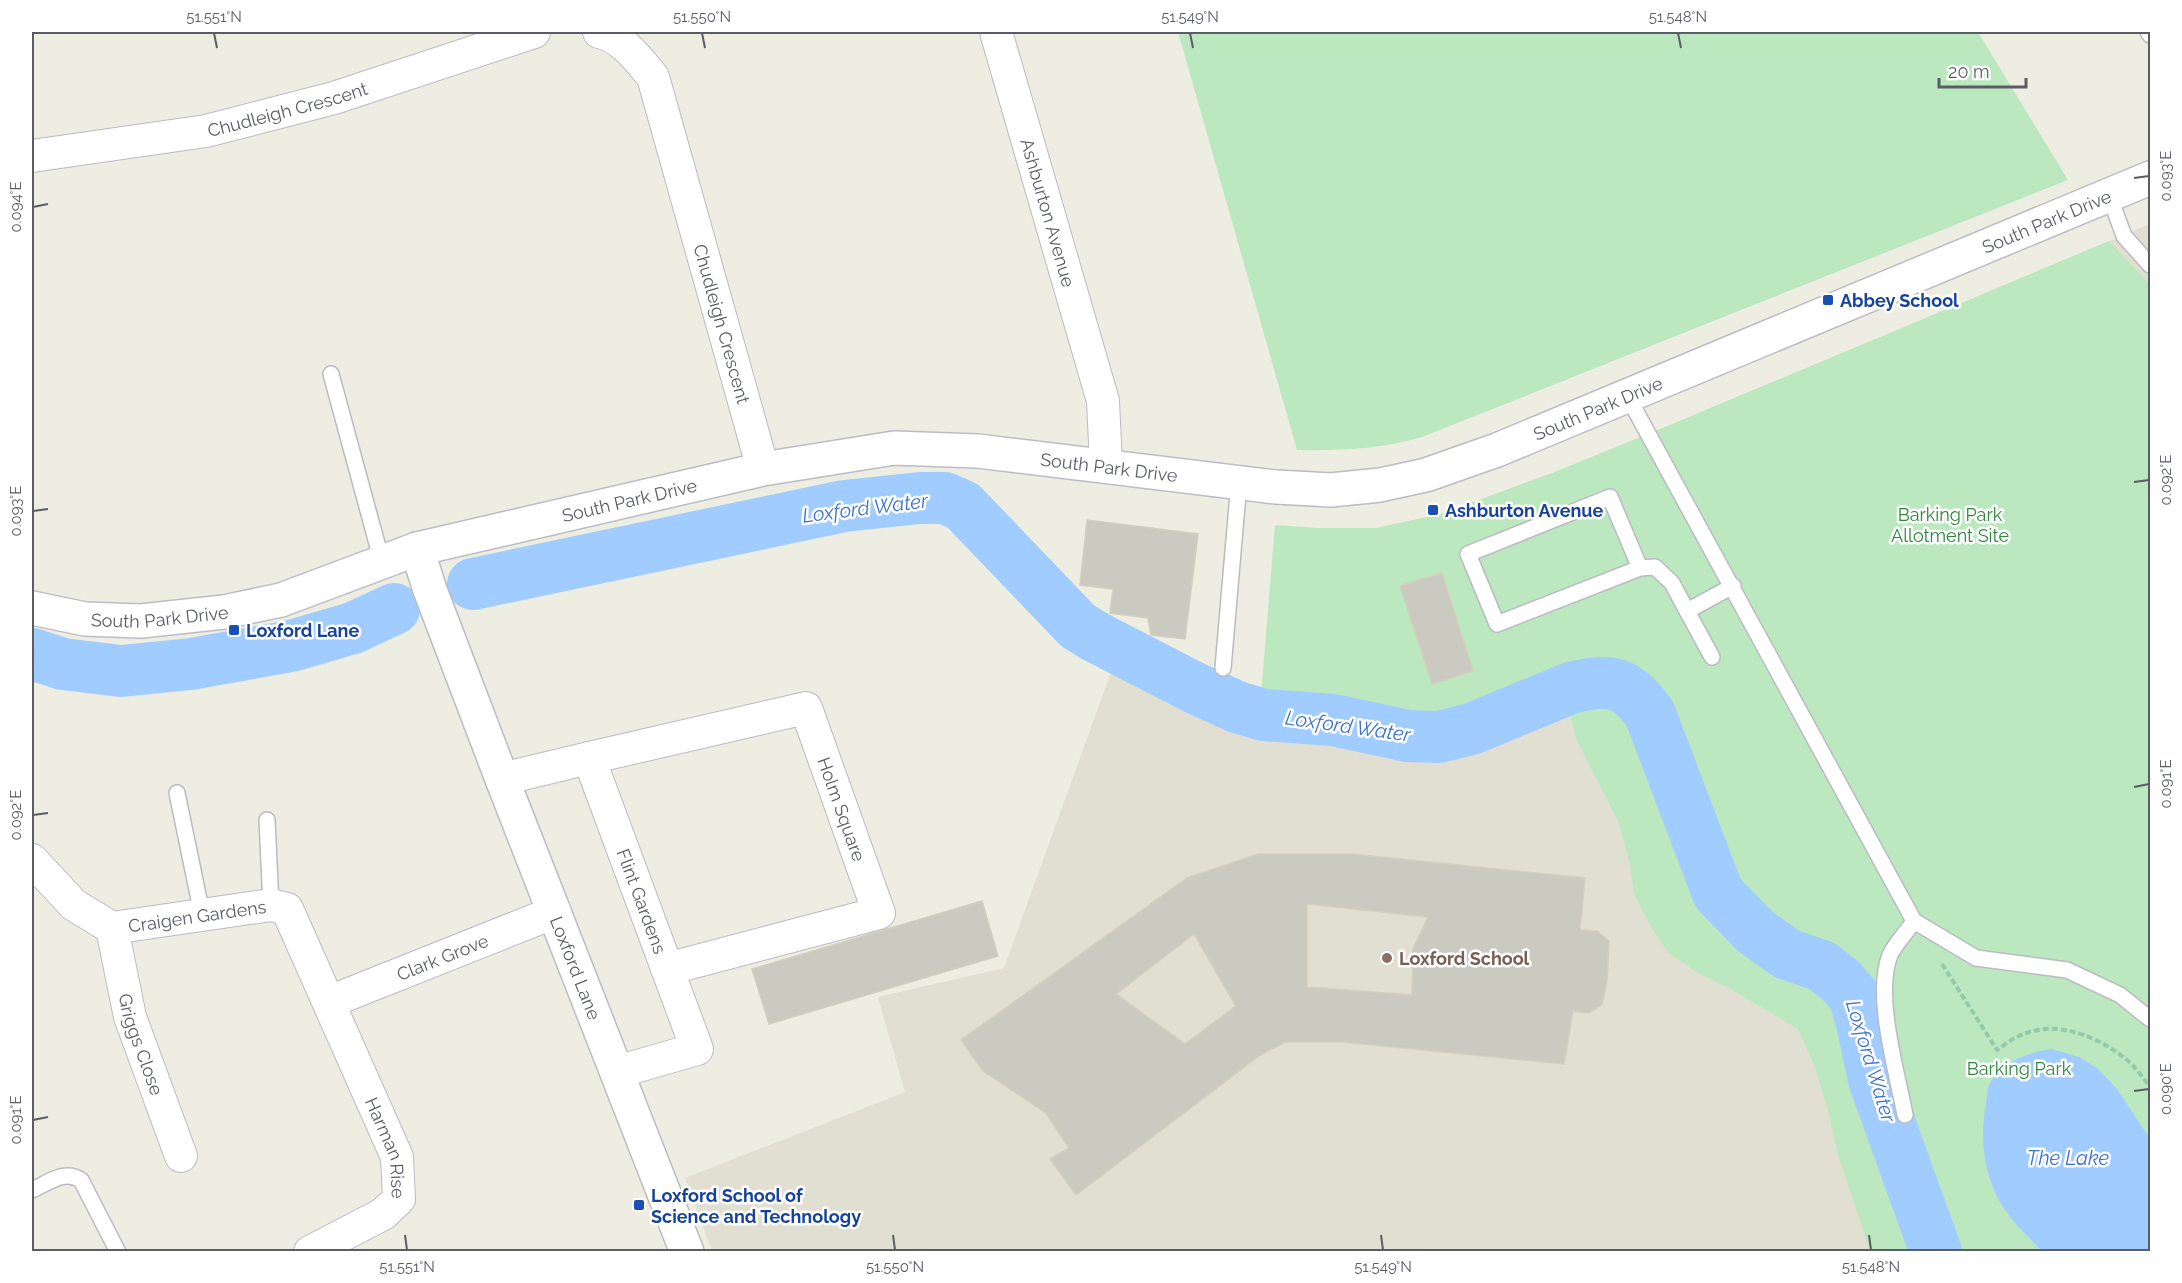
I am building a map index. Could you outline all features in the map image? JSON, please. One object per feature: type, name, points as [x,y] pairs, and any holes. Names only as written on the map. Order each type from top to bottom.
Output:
[{"type":"street","name":"Chudleigh Crescent","points":[[32,156],[206,131],[334,98],[534,32]]},
{"type":"street","name":"Chudleigh Crescent","points":[[599,32],[608,34],[634,54],[653,77],[763,469]]},
{"type":"street","name":"Ashburton Avenue","points":[[996,32],[1103,401],[1106,465]]},
{"type":"street","name":"South Park Drive","points":[[32,608],[85,619],[141,621],[224,612],[281,600],[417,549],[763,469],[894,448],[978,451],[1239,483],[1331,490],[1380,485],[1426,474],[1487,453],[1628,397],[2151,178]]},
{"type":"street","name":"Loxford Lane","points":[[417,549],[502,779],[687,1251]]},
{"type":"street","name":"Holm Square","points":[[589,758],[806,708],[879,913],[667,969]]},
{"type":"street","points":[[502,779],[589,758]]},
{"type":"street","name":"Flint Gardens","points":[[589,758],[697,1049],[617,1072]]},
{"type":"street","name":"Craigen Gardens","points":[[32,860],[74,905],[112,928],[271,905],[287,909],[329,1002]]},
{"type":"street","name":"Clark Grove","points":[[329,1002],[555,912]]},
{"type":"street","name":"Griggs Close","points":[[112,928],[130,1017],[181,1156]]},
{"type":"street","name":"Harman Rise","points":[[310,1251],[383,1214],[399,1199],[397,1157],[329,1002]]},
{"type":"lane","points":[[2109,195],[2124,236],[2151,265]]},
{"type":"lane","points":[[331,374],[382,562]]},
{"type":"lane","points":[[1628,397],[1914,921],[1976,958],[2067,970],[2120,995],[2151,1019]]},
{"type":"lane","points":[[1223,668],[1239,483]]},
{"type":"lane","points":[[1640,568],[1610,497],[1468,554],[1497,624],[1640,568],[1655,567],[1672,582],[1712,657]]},
{"type":"lane","points":[[1688,611],[1733,586]]},
{"type":"lane","points":[[177,794],[202,914]]},
{"type":"lane","points":[[267,820],[271,905]]},
{"type":"lane","points":[[1905,1114],[1885,1014],[1885,985],[1890,955],[1914,921]]},
{"type":"lane","points":[[32,1190],[66,1174],[81,1180],[118,1251]]},
{"type":"path","points":[[1940,961],[1997,1050],[2017,1036],[2050,1028],[2079,1032],[2127,1059],[2151,1087]]},
{"type":"shaded area","points":[[2150,224],[2150,284],[2109,241]]},
{"type":"shaded area","name":"Loxford School","points":[[1114,664],[1238,725],[1266,730],[1323,734],[1409,752],[1438,753],[1465,748],[1590,699],[1603,697],[1618,703],[1627,710],[1638,726],[1703,896],[1714,914],[1753,950],[1779,967],[1822,984],[1835,995],[1844,1011],[1859,1078],[1921,1251],[712,1251],[685,1178],[905,1092],[878,997],[1004,968]]},
{"type":"green space","points":[[1178,32],[1978,32],[2068,180],[1422,437],[1360,448],[1297,450]]},
{"type":"green space","points":[[2109,241],[2150,284],[2150,1251],[1945,1251],[1927,1192],[1883,1081],[1871,1019],[1863,999],[1850,977],[1828,960],[1786,945],[1755,920],[1727,892],[1658,715],[1641,694],[1631,684],[1619,678],[1601,675],[1579,678],[1529,695],[1456,725],[1424,731],[1398,728],[1333,712],[1260,707],[1275,525],[1376,528],[1441,514],[1552,473],[1665,427]]},
{"type":"green space","points":[[1603,697],[1623,708],[1638,726],[1703,896],[1715,914],[1753,950],[1779,967],[1822,984],[1835,995],[1844,1011],[1859,1078],[1921,1251],[1870,1251],[1839,1158],[1815,1067],[1798,1029],[1729,988],[1693,970],[1668,952],[1649,924],[1634,893],[1630,864],[1619,823],[1577,741],[1568,707]]},
{"type":"water","name":"The Lake","points":[[2052,1049],[2079,1057],[2097,1068],[2117,1089],[2150,1139],[2150,1251],[2042,1251],[2013,1221],[1996,1195],[1986,1165],[1983,1144],[1983,1124],[1989,1085],[2000,1070],[2008,1064],[2025,1056]]},
{"type":"building","points":[[1087,520],[1198,534],[1185,639],[1151,635],[1148,618],[1110,613],[1113,589],[1080,585]]},
{"type":"building","points":[[1442,573],[1473,671],[1432,684],[1400,586]]},
{"type":"building","points":[[1258,854],[1352,854],[1585,878],[1580,930],[1597,931],[1609,941],[1607,981],[1602,1004],[1589,1013],[1573,1011],[1564,1064],[1343,1042],[1285,1042],[1259,1056],[1076,1195],[1050,1159],[1069,1148],[1046,1113],[983,1071],[961,1040],[1187,878]],"holes":[[[1307,904],[1428,917],[1413,949],[1412,995],[1307,987]],[[1194,934],[1236,1006],[1185,1044],[1116,994]]]},
{"type":"building","points":[[982,901],[998,956],[769,1024],[752,969]]},
{"type":"waterway","name":"Loxford Water","points":[[473,584],[844,506],[920,498],[945,498],[963,506],[1078,626],[1197,689],[1237,707],[1264,715],[1333,720],[1408,736],[1439,737],[1471,729],[1571,688],[1607,683],[1625,689],[1642,703],[1650,714],[1718,893],[1756,932],[1787,954],[1822,966],[1841,981],[1854,996],[1874,1080],[1936,1252]]},
{"type":"waterway","name":"Loxford Water","points":[[32,654],[63,664],[121,671],[191,664],[291,646],[353,628],[394,609]]},
{"type":"place","name":"Abbey School","points":[[1828,300]]},
{"type":"place","name":"Ashburton Avenue","points":[[1433,510]]},
{"type":"place","name":"Loxford Lane","points":[[234,630]]},
{"type":"place","name":"Loxford School","points":[[1387,958]]},
{"type":"place","name":"Loxford School of Science and Technology","points":[[639,1205]]},
{"type":"park label","name":"Barking Park Allotment Site","points":[[1950,524]]},
{"type":"park label","name":"Barking Park","points":[[2019,1068]]}]
